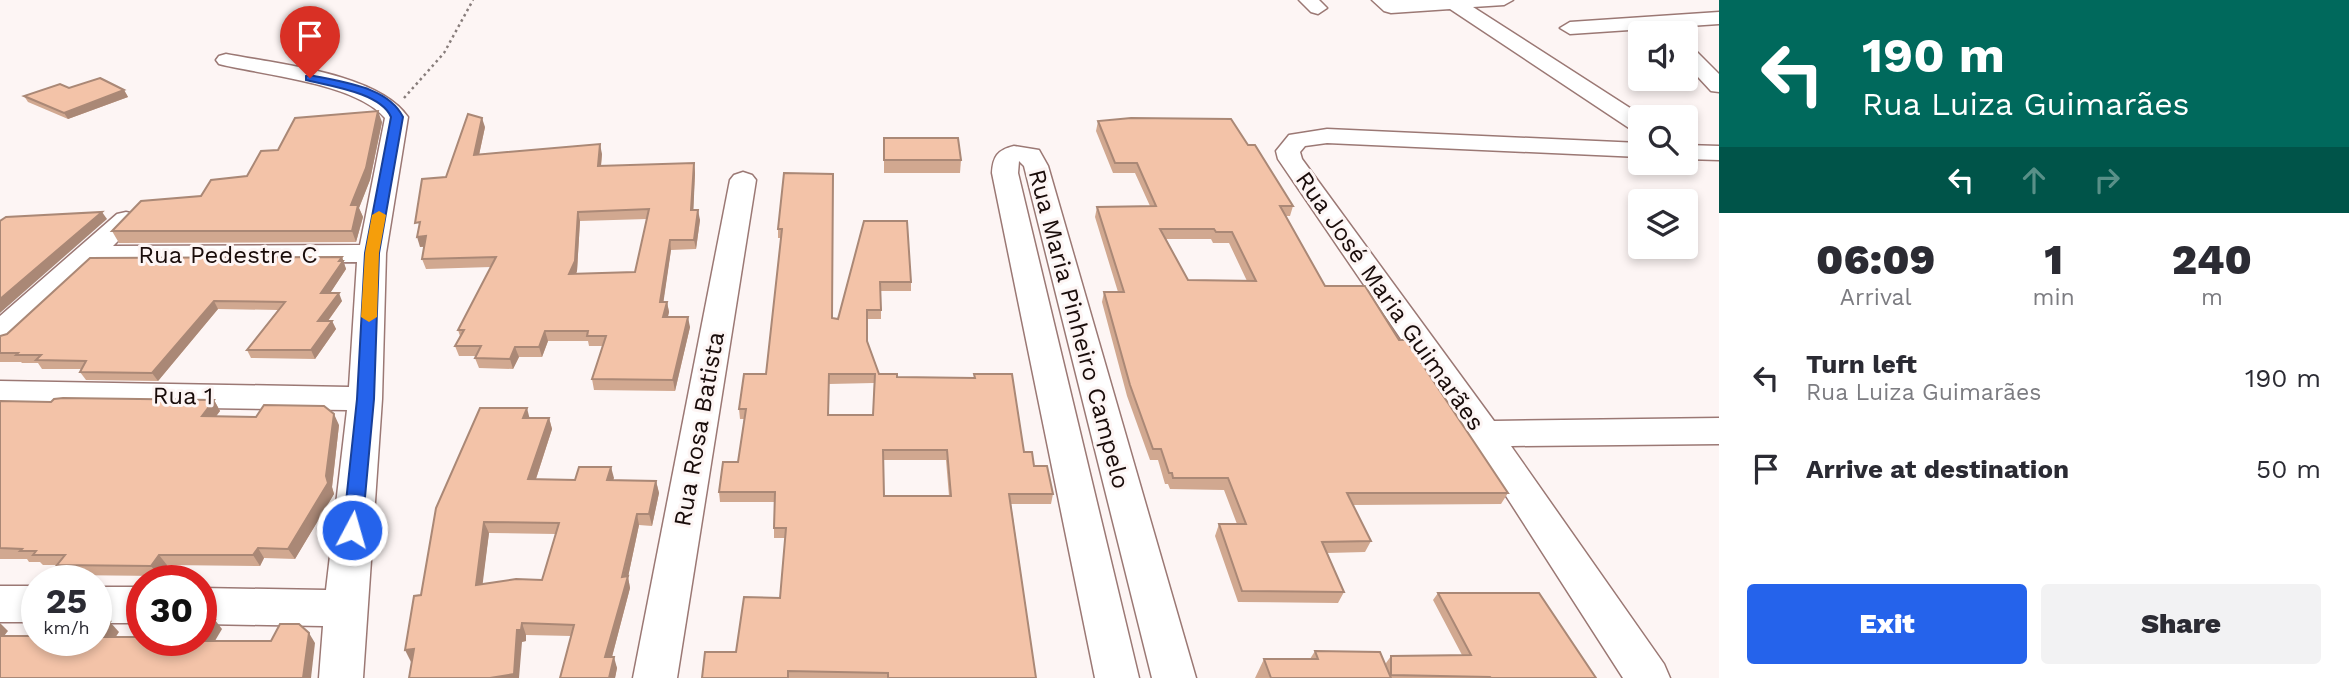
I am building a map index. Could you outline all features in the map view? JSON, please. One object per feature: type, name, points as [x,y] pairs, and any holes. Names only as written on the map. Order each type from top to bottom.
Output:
[{"type":"street","points":[[1381,0],[1391,7],[1504,0]]},
{"type":"street","points":[[1452,3],[1628,117]]},
{"type":"street","points":[[1622,8],[1646,21]]},
{"type":"street","points":[[1695,21],[1719,18]]},
{"type":"street","points":[[1570,28],[1628,27]]},
{"type":"street","points":[[226,60],[360,91],[383,100],[393,108],[397,117],[372,253],[365,399],[341,678]]},
{"type":"street","points":[[1698,64],[1719,86]]},
{"type":"street","name":"Rua José Maria Guimarães","points":[[1628,149],[1327,136],[1297,140],[1290,145],[1290,159],[1484,434],[1648,678]]},
{"type":"street","points":[[1698,152],[1719,153]]},
{"type":"street","name":"Rua Maria Pinheiro Campelo","points":[[1117,678],[1005,173],[1005,159],[1014,153],[1030,155],[1036,166],[1174,678]]},
{"type":"street","name":"Rua Rosa Batista","points":[[655,678],[743,180]]},
{"type":"street","points":[[0,332],[126,220]]},
{"type":"street","name":"Rua Pedestre C","points":[[85,255],[372,253]]},
{"type":"street","points":[[1047,361],[1088,361]]},
{"type":"street","name":"Rua 1","points":[[0,393],[365,399]]},
{"type":"street","points":[[1484,434],[1719,431]]},
{"type":"street","points":[[0,604],[21,604]]},
{"type":"street","points":[[217,606],[345,608]]},
{"type":"path","points":[[393,108],[428,78],[446,54],[473,0]]},
{"type":"building","points":[[100,78],[124,90],[64,113],[24,96],[60,84],[69,88]]},
{"type":"building","points":[[378,111],[366,168],[351,205],[358,205],[352,231],[112,231],[141,201],[201,196],[211,180],[247,176],[261,151],[278,150],[295,118]]},
{"type":"building","points":[[468,114],[482,118],[474,155],[600,144],[598,166],[694,163],[691,210],[698,210],[694,240],[670,240],[660,302],[667,302],[663,317],[688,317],[673,380],[592,379],[606,336],[587,336],[588,331],[545,331],[539,347],[515,347],[510,359],[475,358],[481,346],[455,346],[464,330],[458,330],[496,257],[422,259],[426,236],[417,237],[420,222],[415,223],[422,179],[446,177]],"holes":[[[649,209],[635,272],[569,274],[575,261],[578,212]]]},
{"type":"building","points":[[1131,118],[1231,119],[1248,145],[1255,145],[1293,206],[1280,206],[1325,286],[1365,286],[1399,340],[1406,340],[1508,493],[1347,493],[1371,541],[1322,542],[1344,592],[1242,591],[1219,524],[1246,524],[1228,478],[1173,478],[1161,449],[1153,449],[1130,385],[1104,292],[1124,292],[1097,207],[1156,206],[1137,163],[1115,163],[1098,121]],"holes":[[[1160,229],[1214,229],[1216,232],[1232,232],[1256,281],[1188,280]]]},
{"type":"building","points":[[884,138],[958,138],[961,160],[884,160]]},
{"type":"building","points":[[784,173],[833,174],[832,318],[838,319],[864,221],[907,221],[911,282],[880,282],[881,310],[867,310],[867,341],[879,374],[897,374],[897,377],[975,378],[974,374],[1012,374],[1024,452],[1032,452],[1034,466],[1047,466],[1053,494],[1009,494],[1036,678],[888,678],[888,673],[788,671],[788,678],[702,678],[705,652],[736,652],[744,597],[780,598],[786,528],[774,528],[775,492],[719,492],[723,462],[738,462],[746,409],[739,409],[744,374],[766,374],[782,229],[778,229]],"holes":[[[829,374],[875,374],[873,415],[828,415]],[[883,450],[947,450],[951,496],[884,496]]]},
{"type":"building","points":[[102,212],[0,299],[0,221],[6,217]]},
{"type":"building","points":[[342,257],[339,261],[343,261],[321,293],[339,293],[318,321],[332,321],[311,350],[247,350],[285,302],[214,301],[152,373],[80,372],[86,361],[36,360],[41,355],[0,353],[0,336],[7,334],[90,258]]},
{"type":"building","points":[[54,399],[214,400],[202,416],[256,417],[264,405],[324,406],[334,414],[326,476],[328,483],[288,549],[258,548],[253,555],[159,555],[152,565],[126,566],[57,565],[65,555],[33,555],[36,551],[0,548],[0,401],[51,402]]},
{"type":"building","points":[[480,408],[527,408],[523,418],[549,418],[528,479],[575,480],[579,467],[611,467],[607,480],[656,481],[649,514],[637,514],[622,577],[628,576],[605,657],[614,657],[609,678],[560,678],[574,625],[522,623],[521,630],[517,630],[514,674],[490,678],[409,678],[414,649],[405,650],[414,596],[421,595],[436,508]],"holes":[[[484,522],[559,523],[542,580],[516,579],[476,585]]]},
{"type":"building","points":[[1438,593],[1539,593],[1596,678],[1391,675],[1391,656],[1471,655]]},
{"type":"building","points":[[280,624],[299,624],[309,633],[303,678],[0,678],[0,636],[21,636],[21,656],[112,656],[112,637],[126,637],[126,656],[217,656],[217,641],[271,641]]},
{"type":"building","points":[[1315,651],[1380,652],[1391,678],[1271,678],[1264,659],[1318,659]]},
{"type":"slow traffic","points":[[369,317],[372,253],[379,215]]},
{"type":"route","points":[[310,78],[383,100],[393,108],[397,117],[372,253],[365,399],[352,530]]}]
